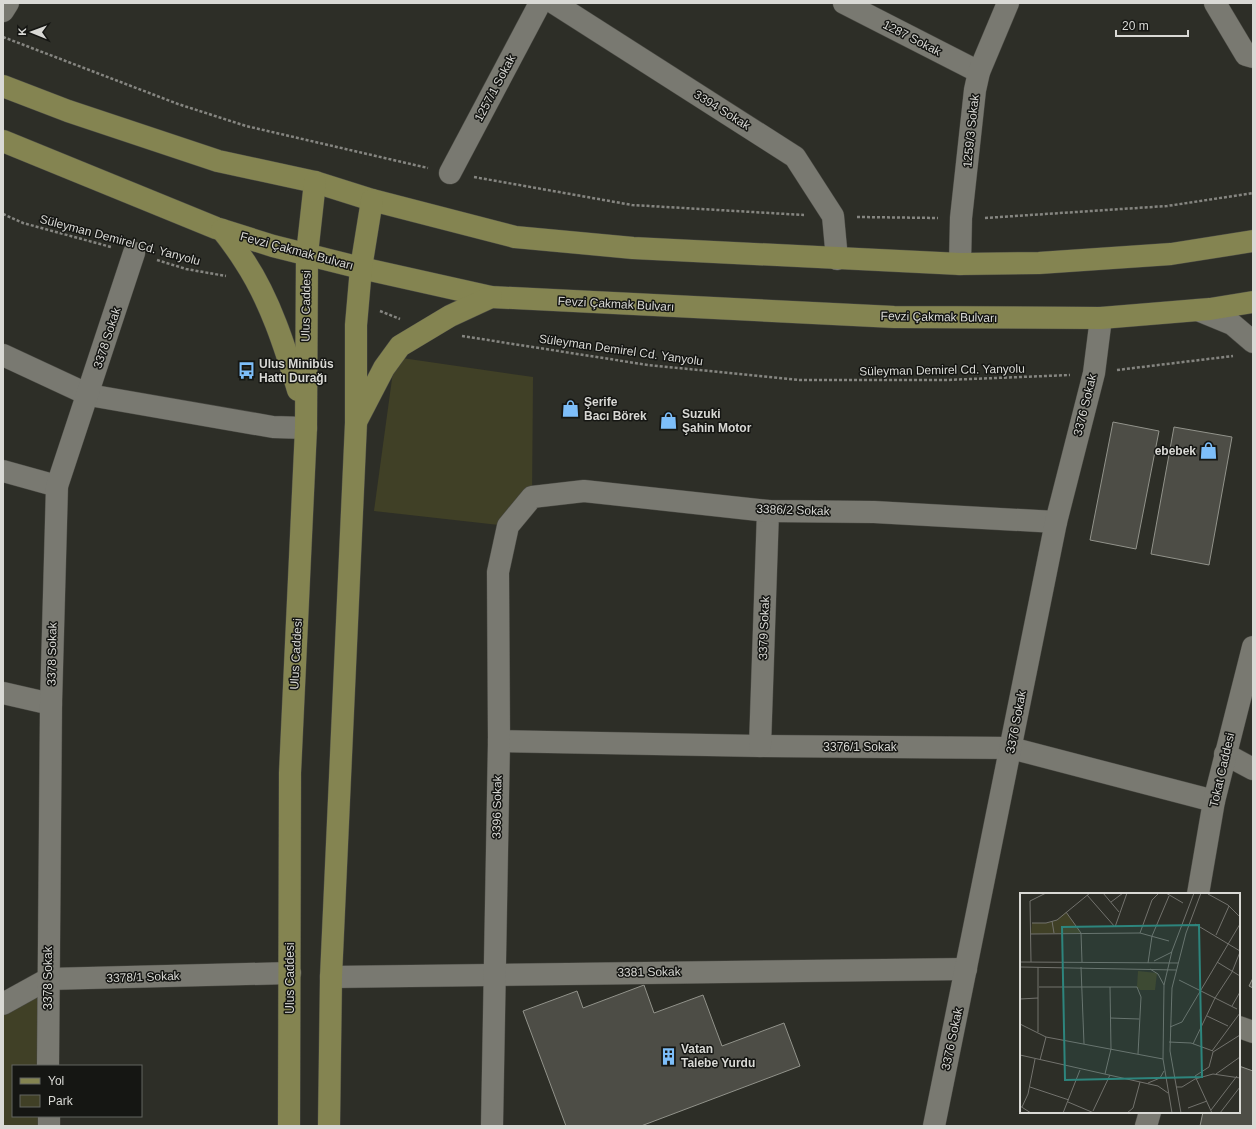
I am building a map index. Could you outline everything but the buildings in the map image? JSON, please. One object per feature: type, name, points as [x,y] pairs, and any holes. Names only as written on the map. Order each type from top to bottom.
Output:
[{"type":"main road","points":[[3,86],[68,112],[218,161],[315,182],[372,200],[515,237],[633,248],[960,264],[1038,263],[1171,254],[1253,241]]},
{"type":"main road","name":"Fevzi Çakmak Bulvarı","points":[[3,141],[222,230],[273,246],[361,268],[491,297],[894,317],[1101,318],[1198,310],[1253,302]]},
{"type":"main road","name":"Ulus Caddesi","points":[[289,1126],[290,773],[305,420],[307,254],[315,182]]},
{"type":"main road","points":[[329,1126],[331,977],[356,423],[357,302],[372,200]]},
{"type":"main road","points":[[222,230],[246,263],[266,301],[287,353],[305,420]]},
{"type":"main road","points":[[356,423],[384,368],[400,346],[429,328],[491,297]]},
{"type":"street","points":[[3,11],[8,3]]},
{"type":"street","name":"1257/1 Sokak","points":[[450,173],[540,3]]},
{"type":"street","name":"3394 Sokak","points":[[554,3],[795,157],[833,216],[837,259]]},
{"type":"street","name":"1287 Sokak","points":[[844,3],[979,72]]},
{"type":"street","name":"1259/3 Sokak","points":[[960,264],[961,218],[975,90],[979,72],[1008,3]]},
{"type":"street","points":[[1215,3],[1246,55],[1253,56]]},
{"type":"street","name":"3378 Sokak","points":[[48,1065],[51,704],[57,486],[89,395],[134,253]]},
{"type":"street","points":[[1198,310],[1232,324],[1245,349]]},
{"type":"street","name":"3376 Sokak","points":[[934,1126],[1056,522],[1094,373],[1101,318]]},
{"type":"street","points":[[3,355],[89,395],[273,427],[305,420]]},
{"type":"street","points":[[3,471],[57,486]]},
{"type":"street","name":"3386/2 Sokak","points":[[532,497],[584,491],[768,511],[874,512],[1056,522]]},
{"type":"street","name":"3396 Sokak","points":[[492,1126],[499,741],[498,572],[508,526],[532,497]]},
{"type":"street","name":"3379 Sokak","points":[[760,746],[768,511]]},
{"type":"street","name":"Tokat Caddesi","points":[[1198,893],[1214,801],[1253,647]]},
{"type":"street","points":[[4,696],[51,704]]},
{"type":"street","name":"3376/1 Sokak","points":[[499,741],[760,746],[1011,748],[1214,801]]},
{"type":"street","points":[[1225,754],[1253,769]]},
{"type":"street","name":"3381 Sokak","points":[[331,977],[966,969]]},
{"type":"street","name":"3378/1 Sokak","points":[[3,1004],[48,979],[290,973]]},
{"type":"street","points":[[1240,1027],[1253,1032]]},
{"type":"street","points":[[1146,1126],[1150,1113]]},
{"type":"path","points":[[3,37],[178,104],[246,126],[450,173],[632,205],[833,216],[961,218],[1167,206],[1253,193]]},
{"type":"path","name":"Süleyman Demirel Cd. Yanyolu","points":[[3,214],[23,223],[134,253],[186,269],[255,281]]},
{"type":"path","name":"Süleyman Demirel Cd. Yanyolu","points":[[357,302],[414,325],[462,336],[648,365],[800,380],[946,380],[1094,373],[1245,349]]},
{"type":"green space","points":[[395,357],[533,377],[532,497],[508,526],[374,511]]},
{"type":"green space","points":[[48,979],[48,1065],[12,1065],[12,1117],[49,1117],[49,1126],[3,1126],[3,1004]]},
{"type":"place","name":"Ulus Minibüs Hattı Durağı","points":[[246,371]]},
{"type":"place","name":"Şerife Bacı Börek","points":[[571,409]]},
{"type":"place","name":"Suzuki Şahin Motor","points":[[669,421]]},
{"type":"place","name":"ebebek","points":[[1209,451]]},
{"type":"place","name":"Vatan Talebe Yurdu","points":[[668,1056]]}]
